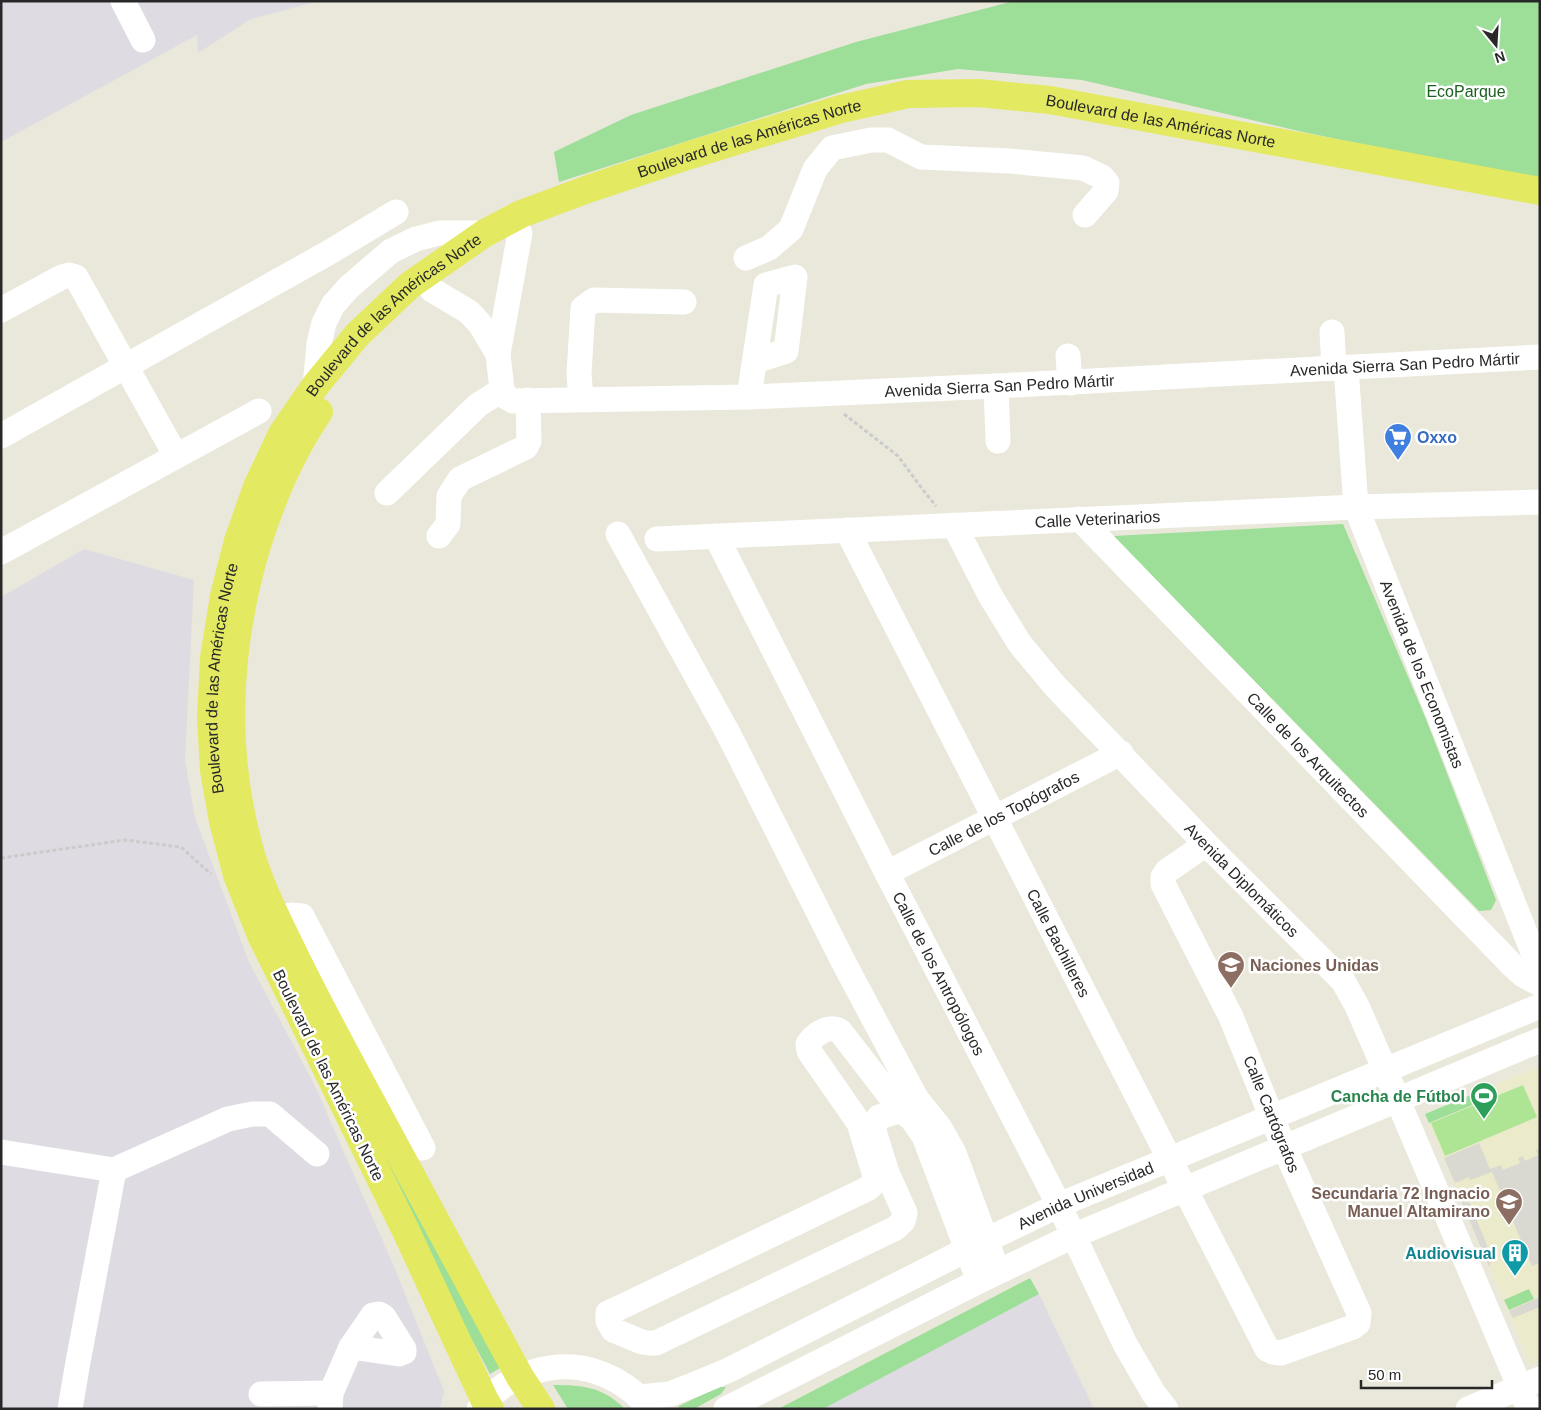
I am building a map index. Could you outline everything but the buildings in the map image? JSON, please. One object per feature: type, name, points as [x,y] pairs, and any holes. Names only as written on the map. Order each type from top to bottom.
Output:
[{"type":"main road","name":"Boulevard de las Américas Norte","points":[[485,1406],[405,1229],[261,934],[237,875],[223,821],[216,778],[211,718],[214,658],[224,596],[238,541],[257,487],[282,434],[314,386],[357,335],[410,285],[485,233],[521,214],[588,188],[671,161],[841,109],[908,94],[978,93],[1050,100],[1540,192]]},
{"type":"main road","name":"Boulevard de las Américas Norte","points":[[541,1409],[520,1376],[326,1016],[276,919],[251,853],[240,808],[232,756],[231,693],[236,633],[246,581],[265,521],[282,478],[308,428],[338,384],[375,342],[432,290],[488,251],[520,233],[582,209],[661,183],[861,121],[900,113],[940,110],[1023,112],[1540,208]]},
{"type":"street","points":[[123,1],[143,40]]},
{"type":"street","points":[[746,258],[769,248],[791,229],[815,169],[832,148],[871,140],[888,140],[921,157],[1083,168],[1102,177],[1108,188],[1085,215]]},
{"type":"street","points":[[1,436],[328,253],[396,212]]},
{"type":"street","points":[[314,386],[319,344],[324,323],[333,305],[349,287],[391,252],[416,239],[439,233],[485,233]]},
{"type":"street","points":[[388,493],[478,405],[502,390],[498,354],[520,233]]},
{"type":"street","points":[[328,253],[349,287]]},
{"type":"street","points":[[1,310],[62,277],[69,275],[76,277],[176,456]]},
{"type":"street","points":[[432,290],[469,312],[480,324],[498,354]]},
{"type":"street","points":[[581,399],[579,374],[583,308],[594,300],[684,302]]},
{"type":"street","name":"Avenida de los Economistas","points":[[1332,332],[1340,368],[1356,506],[1540,970]]},
{"type":"street","points":[[1068,356],[1070,383]]},
{"type":"street","name":"Avenida Sierra San Pedro Mártir","points":[[502,390],[506,397],[513,401],[818,394],[1070,383],[1540,357]]},
{"type":"street","points":[[749,396],[755,361]]},
{"type":"street","points":[[996,386],[998,441]]},
{"type":"street","points":[[439,536],[448,524],[449,496],[460,479],[526,447],[529,441],[528,400]]},
{"type":"street","points":[[1,552],[259,411]]},
{"type":"street","name":"Calle Veterinarios","points":[[657,539],[1356,506],[1537,509]]},
{"type":"street","name":"Calle de los Arquitectos","points":[[1080,519],[1512,965],[1523,975],[1540,984]]},
{"type":"street","name":"Avenida Diplomáticos","points":[[954,525],[991,597],[1020,644],[1055,686],[1206,844],[1343,980],[1357,1006],[1398,1099],[1451,1201],[1530,1392]]},
{"type":"street","name":"Calle Bachilleres","points":[[848,530],[1267,1349],[1273,1352]]},
{"type":"street","points":[[618,534],[728,733],[845,965],[899,1108]]},
{"type":"street","name":"Calle de los Antropólogos","points":[[716,536],[887,873],[1059,1205],[1125,1344],[1154,1394],[1166,1409]]},
{"type":"street","name":"Calle de los Topógrafos","points":[[887,873],[1120,753]]},
{"type":"street","name":"Calle Cartógrafos","points":[[1206,844],[1167,871],[1163,877],[1163,884],[1231,1017],[1284,1147],[1359,1313],[1358,1322],[1353,1327],[1281,1353],[1273,1352]]},
{"type":"street","points":[[276,919],[291,915],[302,916],[423,1148]]},
{"type":"street","name":"Avenida Universidad","points":[[645,1403],[729,1370],[1059,1205],[1540,1006]]},
{"type":"street","points":[[899,1108],[875,1124],[874,1131],[887,1173],[904,1213],[903,1221],[896,1228],[656,1342],[649,1344],[613,1330],[608,1322],[608,1313],[617,1308],[869,1188],[874,1182],[875,1176],[859,1123],[809,1052],[808,1044],[813,1037],[829,1028],[835,1028],[840,1031],[899,1108],[940,1128],[954,1153],[976,1245],[988,1276]]},
{"type":"street","name":"Avenida Universidad","points":[[726,1409],[988,1276],[1073,1236],[1540,1040]]},
{"type":"street","points":[[852,1111],[899,1108]]},
{"type":"street","points":[[1,1152],[114,1170],[228,1119],[252,1114],[270,1114],[317,1154]]},
{"type":"street","points":[[70,1409],[114,1170]]},
{"type":"street","points":[[261,1394],[331,1401],[351,1348]]},
{"type":"street","points":[[485,1406],[507,1383],[520,1376],[544,1369],[570,1367],[596,1372],[619,1382],[645,1403]]},
{"type":"street","points":[[1468,1409],[1530,1392]]},
{"type":"path","points":[[818,394],[898,456],[922,490],[954,525]]},
{"type":"path","points":[[1,858],[125,840],[181,847],[211,874]]},
{"type":"shaded area","points":[[1,1],[319,1],[251,19],[198,53],[197,35],[1,142]]},
{"type":"shaded area","points":[[84,549],[194,580],[185,760],[195,818],[249,962],[315,1086],[395,1269],[444,1391],[440,1409],[1,1409],[1,597]]},
{"type":"shaded area","name":"Secundaria 72 Ingnacio Manuel Altamirano","points":[[1540,1066],[1540,1360],[1530,1364],[1489,1267],[1492,1258],[1470,1203],[1461,1200],[1425,1114]]},
{"type":"shaded area","points":[[1479,1143],[1490,1169],[1501,1165],[1503,1170],[1520,1163],[1518,1158],[1523,1156],[1525,1161],[1538,1155],[1536,1150],[1540,1149],[1540,1263],[1532,1266],[1492,1172],[1470,1180],[1469,1177],[1455,1183],[1444,1158]]},
{"type":"shaded area","points":[[1461,1200],[1470,1203],[1492,1258],[1489,1267]]},
{"type":"shaded area","points":[[1039,1294],[1094,1409],[823,1409]]},
{"type":"shaded area","points":[[1540,1297],[1540,1307],[1513,1318],[1509,1311]]},
{"type":"green space","name":"EcoParque","points":[[1014,1],[1540,1],[1540,181],[1303,132],[1082,80],[958,69],[866,84],[559,182],[554,152],[631,115],[856,42]]},
{"type":"green space","points":[[1343,524],[1426,719],[1496,900],[1491,910],[1479,911],[1113,536]]},
{"type":"green space","points":[[304,996],[500,1368],[490,1374],[419,1239]]},
{"type":"green space","name":"Cancha de Fútbol","points":[[1523,1085],[1537,1117],[1445,1156],[1431,1123]]},
{"type":"green space","points":[[1483,1090],[1487,1099],[1429,1123],[1425,1114]]},
{"type":"green space","points":[[1030,1278],[1039,1294],[823,1409],[778,1409]]},
{"type":"green space","points":[[1529,1289],[1534,1299],[1509,1310],[1504,1300]]},
{"type":"green space","points":[[553,1385],[592,1389],[609,1396],[625,1409],[568,1409]]},
{"type":"green space","points":[[718,1387],[726,1387],[721,1394],[694,1409],[678,1409],[679,1406]]},
{"type":"place","name":"Oxxo","points":[[1398,461]]},
{"type":"place","name":"Naciones Unidas","points":[[1231,989]]},
{"type":"place","name":"Cancha de Fútbol","points":[[1484,1120]]},
{"type":"place","name":"Secundaria 72 Ingnacio Manuel Altamirano","points":[[1509,1226]]},
{"type":"place","name":"Audiovisual","points":[[1515,1277]]}]
